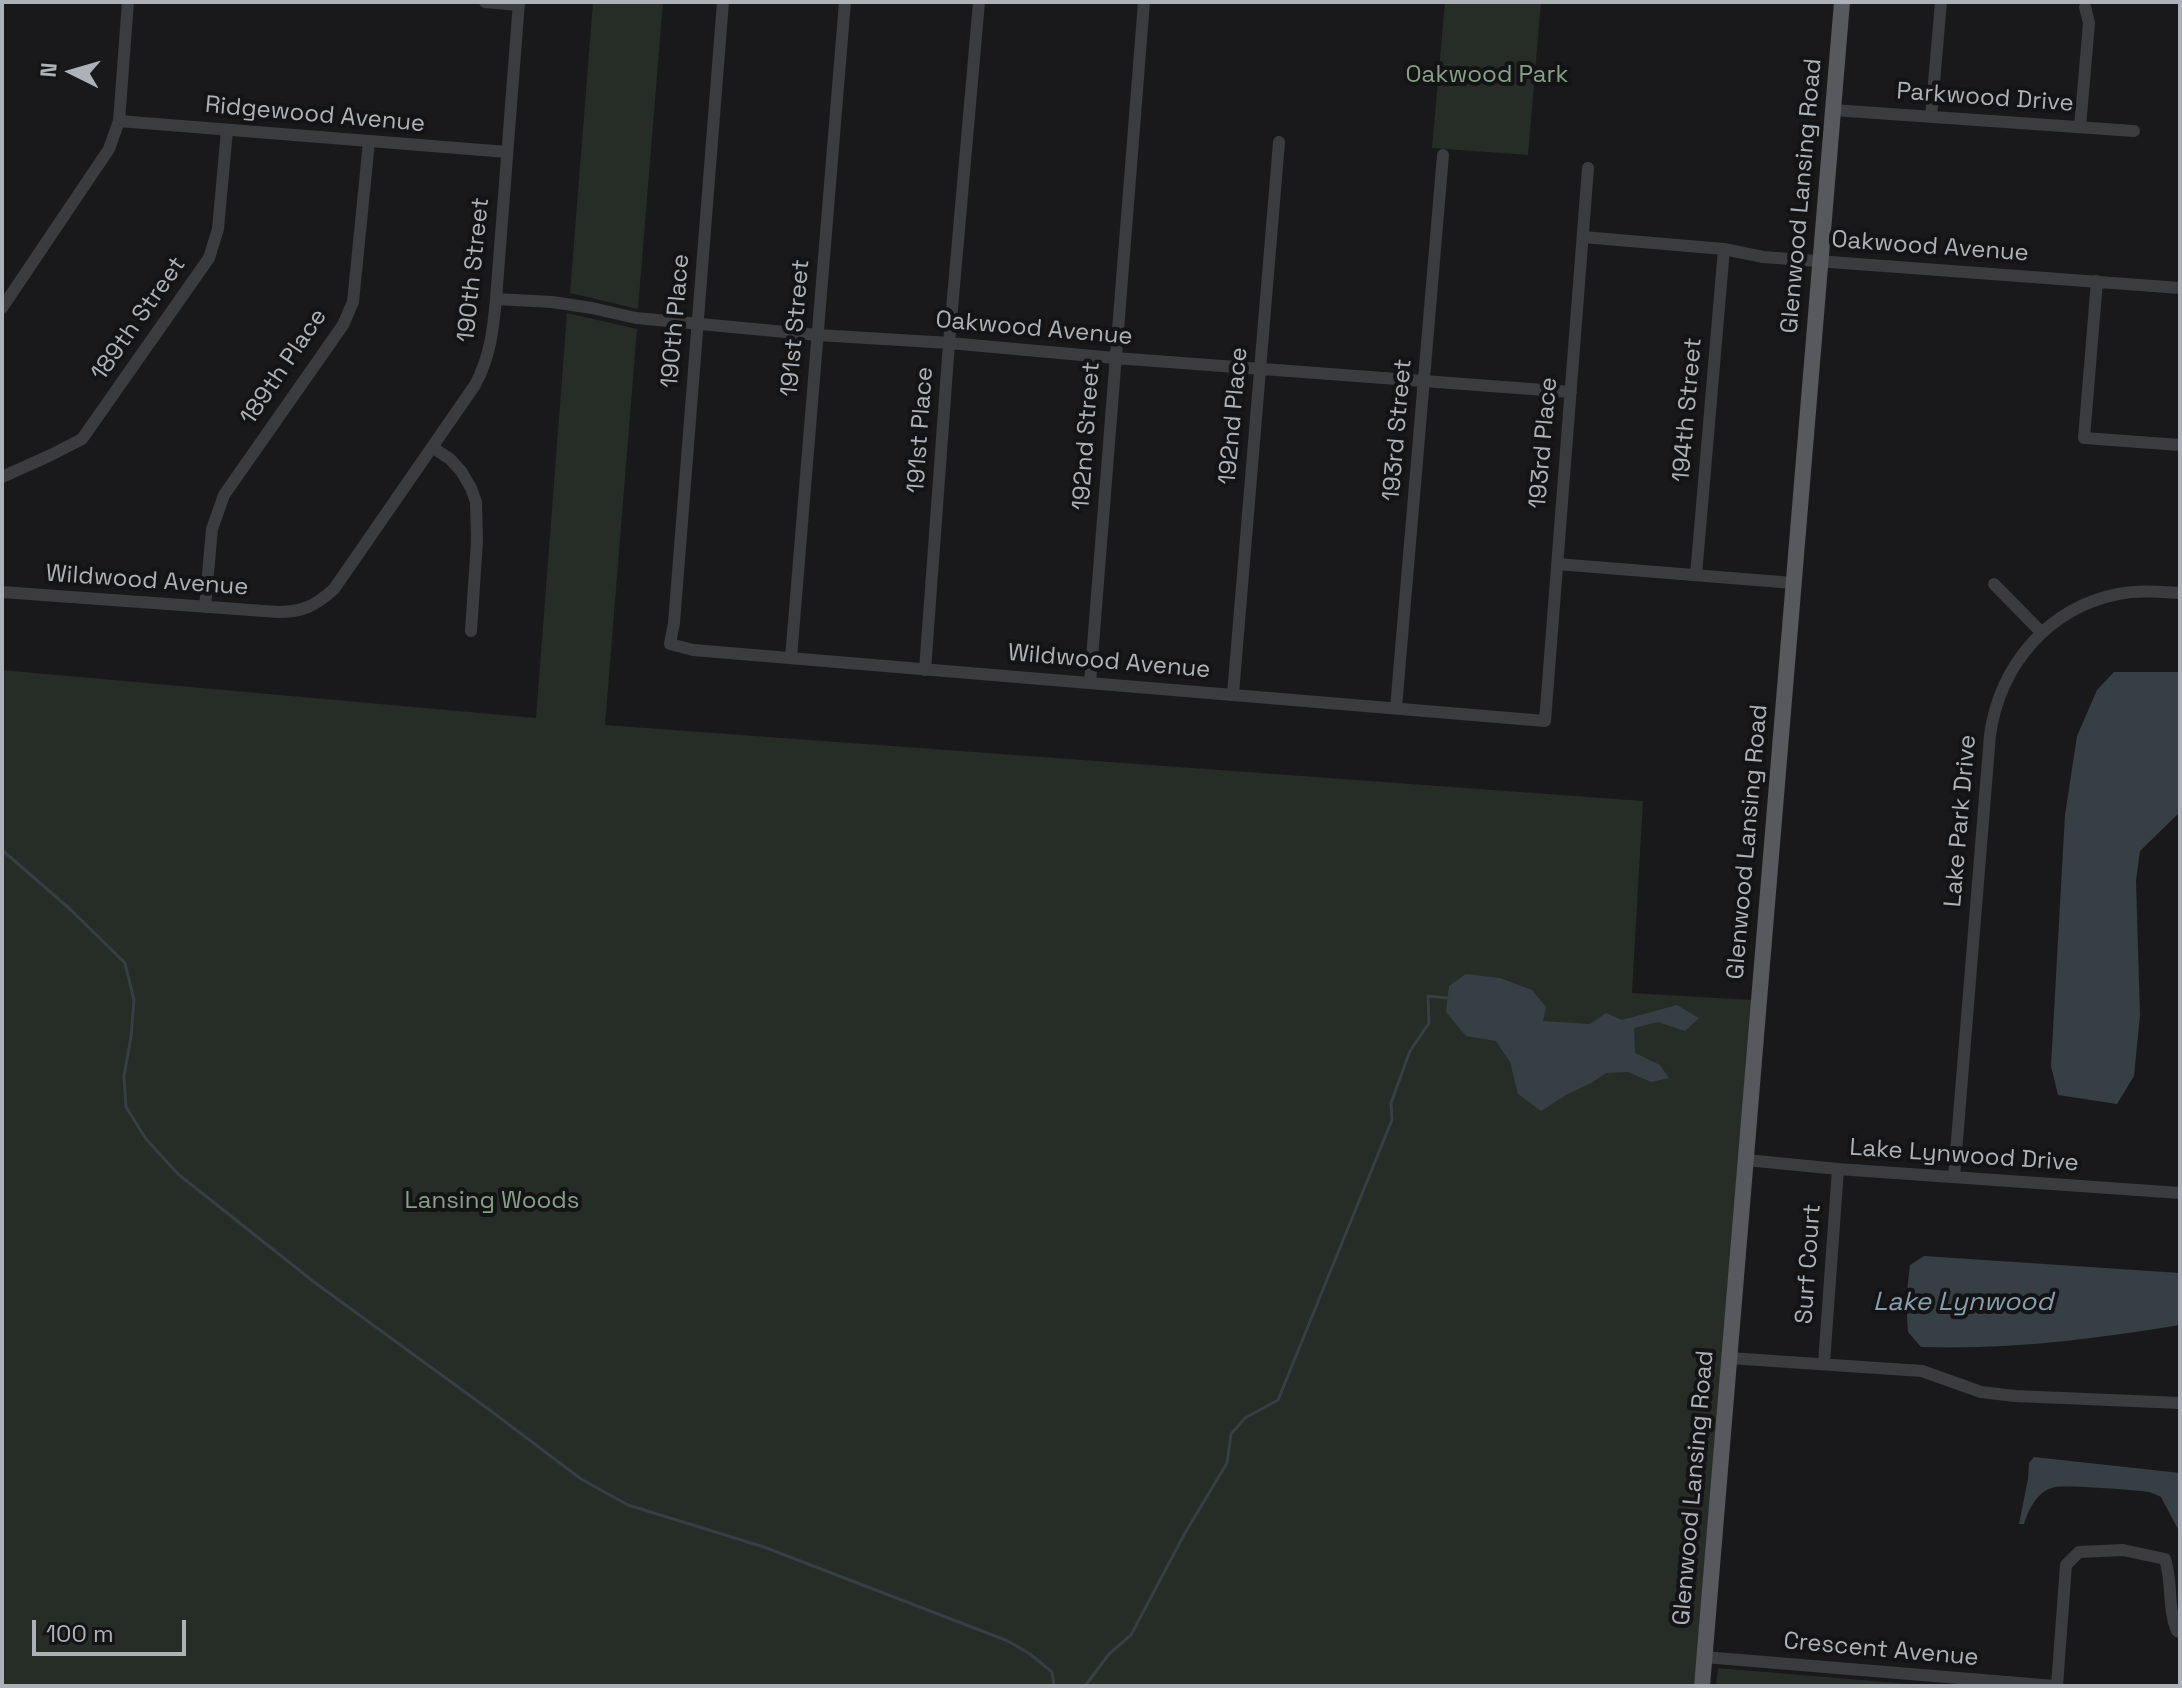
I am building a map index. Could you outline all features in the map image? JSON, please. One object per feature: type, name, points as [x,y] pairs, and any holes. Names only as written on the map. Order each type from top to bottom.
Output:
[{"type":"main road","name":"Glenwood Lansing Road","points":[[1702,1686],[1842,2]]},
{"type":"street","points":[[2,308],[109,149],[119,121],[128,2]]},
{"type":"street","points":[[485,2],[519,3]]},
{"type":"street","name":"190th Place","points":[[670,644],[699,323],[723,2]]},
{"type":"street","name":"191st Street","points":[[791,658],[845,2]]},
{"type":"street","name":"191st Place","points":[[925,670],[949,343],[979,2]]},
{"type":"street","name":"192nd Street","points":[[1090,683],[1144,2]]},
{"type":"street","points":[[1931,117],[1941,2]]},
{"type":"street","name":"190th Street","points":[[290,612],[313,605],[334,589],[482,371],[491,344],[496,299],[519,3]]},
{"type":"street","points":[[2080,127],[2089,23],[2085,7]]},
{"type":"street","name":"Parkwood Drive","points":[[1833,110],[2134,131]]},
{"type":"street","name":"Ridgewood Avenue","points":[[119,121],[507,152]]},
{"type":"street","name":"189th Street","points":[[2,477],[82,439],[209,258],[218,229],[227,130]]},
{"type":"street","name":"189th Place","points":[[205,607],[212,529],[224,495],[343,325],[353,302],[369,142]]},
{"type":"street","name":"192nd Place","points":[[1233,694],[1279,142]]},
{"type":"street","name":"193rd Street","points":[[1396,708],[1443,155]]},
{"type":"street","name":"193rd Place","points":[[1545,721],[1588,168]]},
{"type":"street","name":"Oakwood Avenue","points":[[1583,237],[1724,249],[1763,257],[2180,288]]},
{"type":"street","name":"194th Street","points":[[1696,575],[1724,249]]},
{"type":"street","points":[[2097,281],[2084,438],[2180,445]]},
{"type":"street","name":"Oakwood Avenue","points":[[496,299],[552,302],[636,318],[818,335],[1571,392]]},
{"type":"street","points":[[432,447],[461,471],[476,502],[477,541],[471,631]]},
{"type":"street","points":[[1557,564],[1793,583]]},
{"type":"street","points":[[1994,584],[2041,632]]},
{"type":"street","name":"Lake Park Drive","points":[[1954,1177],[1996,703],[2011,669],[2041,632],[2072,610],[2117,594],[2137,591],[2180,593]]},
{"type":"street","name":"Wildwood Avenue","points":[[2,592],[290,612]]},
{"type":"street","name":"Wildwood Avenue","points":[[670,644],[693,650],[1545,721]]},
{"type":"street","name":"Lake Lynwood Drive","points":[[1746,1160],[2180,1193]]},
{"type":"street","name":"Surf Court","points":[[1824,1363],[1838,1169]]},
{"type":"street","points":[[1729,1358],[1922,1371],[1981,1392],[2015,1396],[2180,1403]]},
{"type":"street","points":[[2056,1686],[2066,1565],[2079,1552],[2123,1550],[2165,1559],[2171,1575],[2172,1618],[2180,1632]]},
{"type":"street","name":"Crescent Avenue","points":[[1704,1657],[2056,1686]]},
{"type":"green space","points":[[593,2],[663,2],[638,309],[570,293]]},
{"type":"green space","name":"Oakwood Park","points":[[1445,2],[1541,2],[1528,155],[1432,148]]},
{"type":"green space","name":"Lansing Woods","points":[[567,313],[637,329],[605,725],[1643,801],[1632,993],[1752,1000],[1694,1686],[2,1686],[2,670],[536,718]]},
{"type":"green space","points":[[1718,1668],[1933,1686],[1716,1686]]},
{"type":"water","points":[[2114,672],[2180,672],[2180,812],[2140,851],[2136,881],[2140,1015],[2134,1076],[2117,1104],[2058,1095],[2051,1066],[2065,815],[2077,736],[2097,690]]},
{"type":"water","points":[[1466,974],[1500,978],[1532,990],[1546,1007],[1543,1021],[1590,1024],[1606,1013],[1622,1020],[1677,1005],[1699,1018],[1685,1031],[1658,1022],[1634,1028],[1635,1053],[1660,1065],[1669,1078],[1651,1082],[1628,1072],[1606,1073],[1541,1111],[1518,1094],[1510,1062],[1496,1041],[1466,1036],[1446,1012],[1449,986]]},
{"type":"water","name":"Lake Lynwood","points":[[1924,1256],[2180,1273],[2180,1325],[2051,1342],[1986,1347],[1921,1347],[1908,1332],[1906,1299],[1910,1265]]},
{"type":"water","points":[[2034,1457],[2180,1473],[2180,1533],[2161,1497],[2149,1492],[2101,1488],[2049,1489],[2035,1501],[2024,1524],[2019,1524],[2029,1463]]},
{"type":"waterway","points":[[2,850],[70,909],[125,963],[134,1000],[124,1076],[126,1107],[146,1139],[178,1174],[314,1282],[581,1479],[628,1505],[764,1547],[1008,1641],[1052,1672],[1054,1686]]},
{"type":"waterway","points":[[1085,1686],[1109,1654],[1131,1635],[1185,1533],[1227,1463],[1231,1434],[1245,1418],[1278,1400],[1392,1120],[1391,1103],[1410,1051],[1429,1023],[1428,996],[1448,998]]}]
